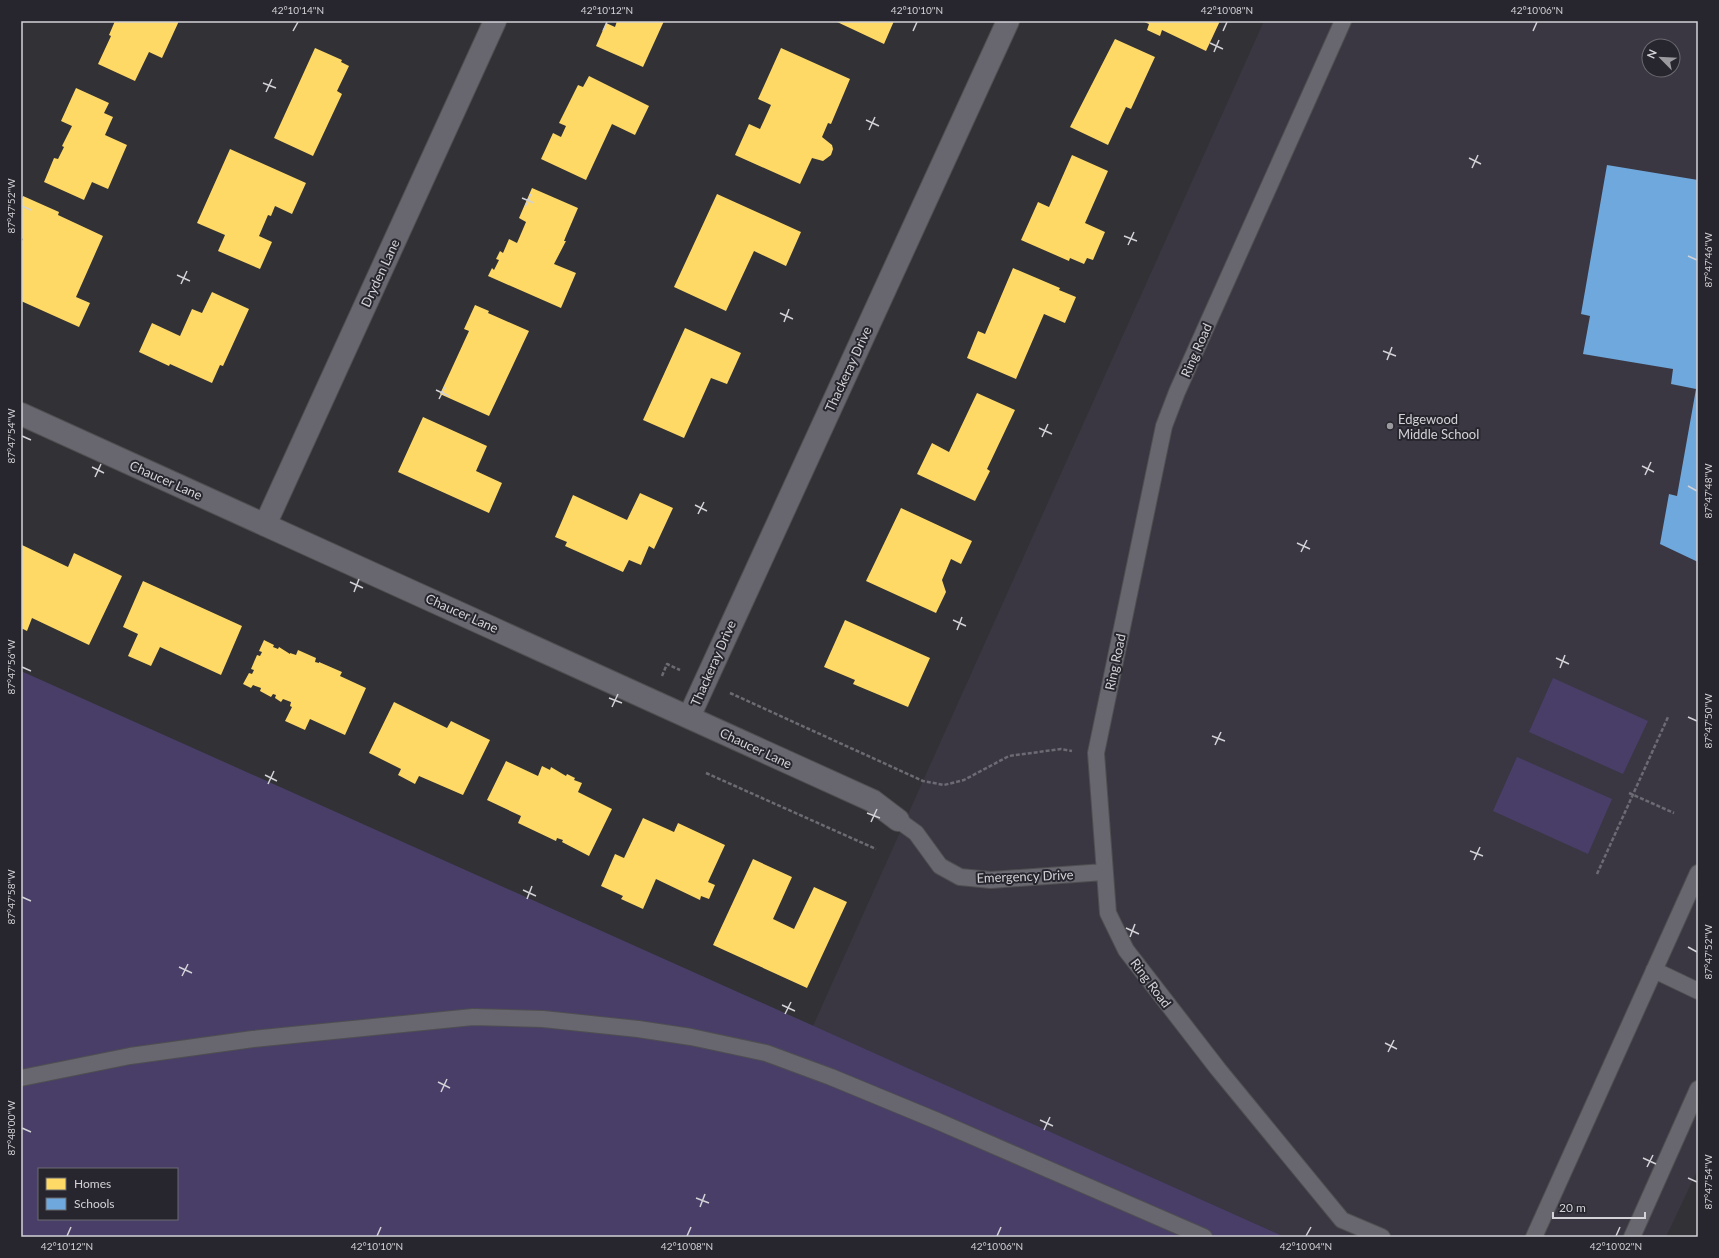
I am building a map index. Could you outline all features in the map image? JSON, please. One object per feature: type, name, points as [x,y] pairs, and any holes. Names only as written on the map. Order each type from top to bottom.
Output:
[{"type":"street","name":"Dryden Lane","points":[[265,525],[495,21]]},
{"type":"street","name":"Thackeray Drive","points":[[689,717],[1008,21]]},
{"type":"street","name":"Chaucer Lane","points":[[21,414],[873,801],[898,820]]},
{"type":"lane","name":"Ring Road","points":[[1343,21],[1177,392],[1164,426],[1096,753],[1108,913],[1126,950],[1218,1069],[1342,1220],[1382,1237]]},
{"type":"lane","name":"Emergency Drive","points":[[898,820],[916,833],[940,866],[960,877],[991,880],[1104,872]]},
{"type":"lane","points":[[1534,1237],[1698,873]]},
{"type":"lane","points":[[1654,970],[1698,990]]},
{"type":"lane","points":[[21,1078],[130,1056],[253,1039],[473,1017],[543,1019],[638,1029],[691,1037],[766,1053],[928,1117],[1204,1237]]},
{"type":"lane","points":[[1632,1237],[1698,1089]]},
{"type":"path","points":[[661,678],[667,664],[680,670]]},
{"type":"path","points":[[726,691],[923,781],[944,785],[964,780],[1009,756],[1061,750],[1096,753]]},
{"type":"path","points":[[1597,874],[1668,717]]},
{"type":"path","points":[[706,773],[876,849]]},
{"type":"path","points":[[1630,793],[1674,813]]},
{"type":"shaded area","name":"Edgewood Middle School","points":[[1264,21],[1698,21],[1698,1169],[1666,1237],[1285,1237],[813,1026]]},
{"type":"shaded area","points":[[21,671],[1285,1237],[21,1237]]},
{"type":"shaded area","points":[[1553,678],[1648,721],[1623,774],[1529,732]]},
{"type":"shaded area","points":[[1517,757],[1612,799],[1588,854],[1493,811]]},
{"type":"building: Homes","points":[[115,21],[179,21],[162,58],[149,52],[135,81],[98,64],[111,36],[109,35]]},
{"type":"building: Homes","points":[[617,21],[664,21],[643,67],[596,46],[606,23],[615,27]]},
{"type":"building: Homes","points":[[835,21],[894,21],[884,44]]},
{"type":"building: Homes","points":[[1142,21],[1220,21],[1206,51],[1162,30],[1160,36],[1147,30],[1149,24]]},
{"type":"building: Homes","points":[[1115,39],[1155,57],[1131,109],[1126,107],[1108,145],[1070,127]]},
{"type":"building: Homes","points":[[315,48],[342,60],[341,62],[349,66],[337,91],[342,94],[313,156],[274,138]]},
{"type":"building: Homes","points":[[781,48],[850,79],[831,124],[828,123],[822,137],[832,145],[833,149],[831,155],[823,161],[812,158],[800,184],[735,155],[749,124],[760,129],[771,105],[758,99]]},
{"type":"building: Homes","points":[[589,76],[649,106],[635,135],[612,124],[586,180],[541,159],[553,133],[561,137],[566,126],[559,123],[578,85],[583,87]]},
{"type":"building: Homes","points":[[76,88],[109,103],[104,113],[113,117],[105,135],[127,145],[108,189],[92,182],[84,200],[44,182],[54,158],[58,159],[64,147],[62,146],[72,126],[61,121]]},
{"type":"building: Homes","points":[[230,149],[306,183],[292,214],[275,206],[271,216],[268,215],[259,236],[272,242],[260,269],[218,251],[225,235],[197,223]]},
{"type":"building: Homes","points":[[1072,155],[1108,171],[1085,223],[1105,232],[1093,260],[1087,258],[1084,264],[1070,258],[1069,261],[1021,240],[1038,202],[1049,207]]},
{"type":"building: Homes","points":[[532,188],[578,208],[564,241],[566,241],[554,264],[576,273],[561,308],[488,276],[492,268],[494,270],[499,260],[496,259],[500,251],[503,253],[509,239],[517,243],[526,222],[519,218]]},
{"type":"building: Homes","points":[[717,194],[801,232],[786,266],[754,251],[726,311],[674,287]]},
{"type":"building: Homes","points":[[23,196],[59,212],[58,215],[103,236],[76,297],[90,303],[79,327],[21,301],[21,243],[23,239],[21,238],[21,202]]},
{"type":"building: Homes","points":[[1013,268],[1060,288],[1059,290],[1076,297],[1065,323],[1044,314],[1016,379],[967,358],[978,331],[985,334]]},
{"type":"building: Homes","points":[[212,292],[249,309],[223,366],[220,365],[212,383],[139,352],[152,323],[180,336],[192,309],[202,313]]},
{"type":"building: Homes","points":[[475,305],[489,311],[488,313],[529,331],[489,416],[440,394],[469,331],[464,329]]},
{"type":"building: Homes","points":[[685,328],[741,353],[727,384],[711,378],[684,438],[643,420]]},
{"type":"building: Homes","points":[[977,393],[1015,410],[987,469],[990,471],[975,501],[917,474],[932,443],[949,452]]},
{"type":"building: Homes","points":[[423,417],[487,446],[476,471],[502,483],[489,513],[398,472]]},
{"type":"building: Homes","points":[[640,493],[673,508],[654,549],[649,546],[641,565],[629,560],[623,572],[565,546],[567,542],[555,537],[573,495],[627,520]]},
{"type":"building: Homes","points":[[901,508],[972,541],[961,564],[951,559],[942,580],[946,592],[936,613],[866,581]]},
{"type":"building: Homes","points":[[22,545],[68,567],[74,553],[122,576],[89,645],[32,618],[27,631],[21,628]]},
{"type":"building: Homes","points":[[143,581],[242,626],[221,675],[160,647],[151,666],[128,656],[138,634],[123,627]]},
{"type":"building: Homes","points":[[845,620],[930,658],[908,707],[853,684],[855,680],[824,667]]},
{"type":"building: Homes","points":[[264,640],[274,645],[273,647],[278,649],[279,647],[290,654],[296,655],[298,650],[316,658],[315,662],[319,662],[342,672],[340,676],[366,688],[345,735],[310,719],[305,730],[285,721],[292,707],[290,706],[291,702],[283,699],[281,702],[275,698],[276,695],[273,694],[271,697],[260,691],[261,688],[253,685],[251,688],[243,684],[249,673],[252,674],[254,670],[251,669],[257,655],[260,656],[262,652],[259,651]]},
{"type":"building: Homes","points":[[394,702],[447,728],[451,721],[490,740],[463,795],[419,776],[415,784],[398,775],[401,769],[369,753]]},
{"type":"building: Homes","points":[[506,761],[538,776],[542,766],[550,770],[551,767],[566,776],[567,774],[575,778],[574,780],[582,783],[578,792],[612,809],[589,856],[562,842],[563,840],[557,838],[556,841],[518,823],[521,816],[487,800]]},
{"type":"building: Homes","points":[[643,818],[674,832],[678,823],[725,845],[708,882],[715,885],[709,899],[701,896],[700,900],[656,879],[643,909],[621,899],[623,896],[601,886],[615,854],[624,858]]},
{"type":"building: Homes","points":[[753,859],[792,877],[773,919],[794,929],[814,887],[847,902],[807,988],[713,945]]},
{"type":"building: Schools","points":[[1607,165],[1698,180],[1698,562],[1660,544],[1669,494],[1677,496],[1696,389],[1671,384],[1673,369],[1583,354],[1590,316],[1581,314]]},
{"type":"place","name":"Edgewood Middle School","points":[[1390,426]]}]
